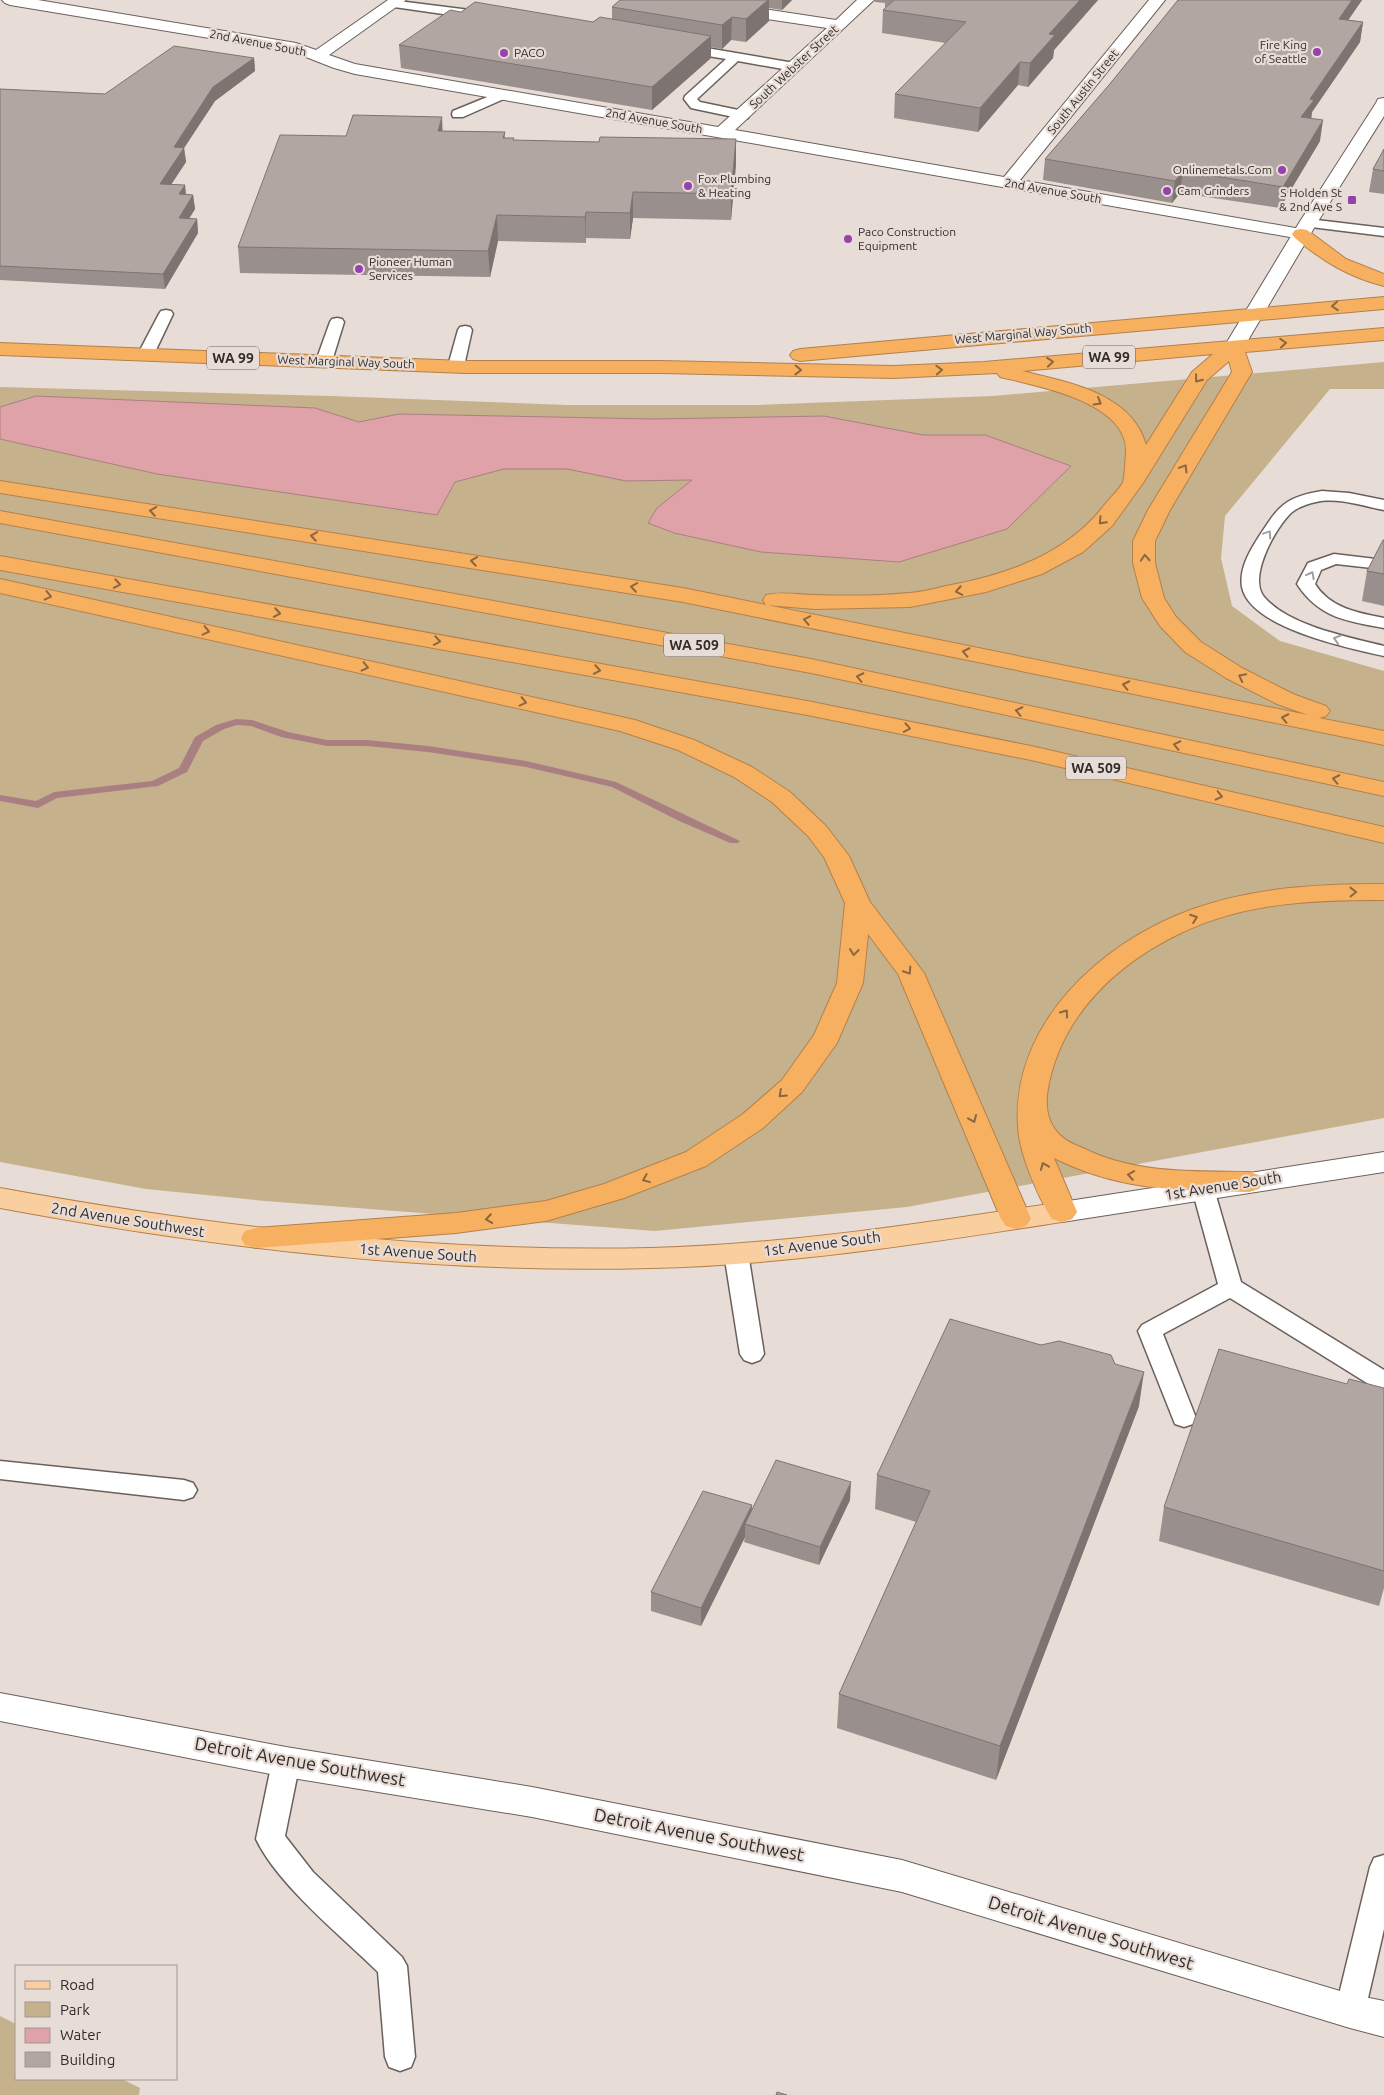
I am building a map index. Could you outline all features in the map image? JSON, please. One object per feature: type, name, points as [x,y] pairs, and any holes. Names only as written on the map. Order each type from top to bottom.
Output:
[{"type":"highway","points":[[1304,228],[1319,250],[1343,266],[1384,280]]},
{"type":"highway","name":"West Marginal Way South","points":[[661,367],[1254,313],[1384,303]]},
{"type":"highway","name":"West Marginal Way South","points":[[0,349],[456,366],[661,367],[894,372],[984,368],[1384,334]]},
{"type":"highway","points":[[683,595],[815,602],[910,600],[978,587],[1034,569],[1075,547],[1104,521],[1132,483],[1199,376],[1234,347],[1242,372],[1159,510],[1144,542],[1144,563],[1154,598],[1168,621],[1193,647],[1234,672],[1285,699],[1384,737]]},
{"type":"highway","name":"WA 99","points":[[984,368],[1067,389],[1093,399],[1116,414],[1130,426],[1136,443],[1132,483]]},
{"type":"highway","points":[[0,487],[683,595],[1384,737]]},
{"type":"highway","name":"WA 509","points":[[0,517],[811,666],[1384,789]]},
{"type":"highway","name":"WA 509","points":[[0,563],[807,708],[1031,753],[1384,835]]},
{"type":"highway","points":[[0,586],[627,725],[686,745],[743,772],[780,797],[817,831],[836,856],[858,904],[911,974],[1016,1219]]},
{"type":"highway","points":[[1062,1212],[1033,1140],[1032,1111],[1034,1087],[1044,1050],[1062,1016],[1090,981],[1129,950],[1173,926],[1222,908],[1268,898],[1324,893],[1384,892]]},
{"type":"highway","points":[[256,1238],[456,1223],[546,1211],[614,1192],[696,1159],[753,1122],[792,1086],[827,1037],[850,983],[858,904]]},
{"type":"highway","points":[[1032,1111],[1050,1143],[1078,1159],[1101,1168],[1128,1175],[1162,1179],[1249,1182]]},
{"type":"main road","name":"2nd Avenue Southwest","points":[[0,1198],[155,1226],[256,1238]]},
{"type":"main road","name":"1st Avenue South","points":[[256,1238],[389,1252],[510,1258],[670,1257],[773,1251],[1062,1212]]},
{"type":"street","name":"2nd Avenue South","points":[[10,0],[296,48],[319,55],[324,60],[340,66],[502,95],[1008,183],[1304,228]]},
{"type":"street","points":[[672,0],[840,25]]},
{"type":"street","name":"South Webster Street","points":[[722,133],[866,0]]},
{"type":"street","name":"South Austin Street","points":[[1008,183],[1157,0]]},
{"type":"street","points":[[319,55],[396,1]]},
{"type":"street","points":[[1234,347],[1304,228],[1384,103]]},
{"type":"street","name":"1st Avenue South","points":[[1062,1212],[1384,1162]]},
{"type":"street","name":"Detroit Avenue Southwest","points":[[0,1707],[286,1762],[532,1802],[902,1876],[1350,2011],[1384,2019]]},
{"type":"lane","points":[[396,1],[493,17]]},
{"type":"lane","points":[[669,46],[794,67]]},
{"type":"lane","points":[[735,57],[690,99],[696,105],[743,115]]},
{"type":"lane","points":[[458,114],[502,95]]},
{"type":"lane","points":[[1304,228],[1384,232]]},
{"type":"lane","points":[[146,354],[166,314]]},
{"type":"lane","points":[[324,361],[337,322]]},
{"type":"lane","points":[[456,366],[465,330]]},
{"type":"lane","points":[[1384,505],[1318,496],[1285,509],[1256,552],[1249,584],[1255,598],[1264,608],[1304,629],[1384,651]]},
{"type":"lane","points":[[1381,564],[1334,559],[1314,567],[1306,584],[1315,597],[1331,608],[1360,618],[1384,623]]},
{"type":"lane","points":[[1203,1189],[1231,1287],[1384,1382]]},
{"type":"lane","points":[[736,1253],[752,1354]]},
{"type":"lane","points":[[1184,1418],[1150,1331],[1231,1287]]},
{"type":"lane","points":[[0,1470],[184,1490]]},
{"type":"lane","points":[[286,1762],[270,1839],[303,1881],[392,1966],[400,2057]]},
{"type":"lane","points":[[1350,2011],[1384,1868]]},
{"type":"green space","points":[[1384,362],[1384,389],[1330,389],[1225,516],[1221,558],[1232,606],[1280,641],[1384,671],[1384,1118],[907,1207],[655,1231],[265,1201],[146,1189],[0,1162],[0,387],[331,396],[566,405],[755,405],[993,396]]},
{"type":"green space","points":[[0,2016],[15,2024],[15,2080],[124,2080],[140,2088],[139,2095],[0,2095]]},
{"type":"water","points":[[36,396],[315,408],[359,422],[399,414],[654,419],[824,416],[923,435],[985,435],[1071,466],[1007,529],[899,562],[761,552],[674,533],[648,523],[657,508],[692,480],[626,481],[567,469],[504,469],[455,482],[437,515],[157,474],[0,439],[0,407]]},
{"type":"building","points":[[620,0],[768,0],[746,19],[732,17],[722,25],[612,7]]},
{"type":"building","points":[[894,0],[1080,0],[1049,34],[1055,35],[1030,63],[1020,62],[980,108],[895,94],[966,22],[883,10]]},
{"type":"building","points":[[1178,0],[1352,0],[1339,19],[1363,22],[1310,99],[1314,100],[1301,117],[1323,120],[1283,187],[1183,171],[1175,181],[1045,159],[1109,85]]},
{"type":"building","points":[[475,2],[593,22],[600,17],[711,36],[652,87],[399,45],[450,10],[461,12]]},
{"type":"building","points":[[174,46],[254,58],[213,87],[174,147],[184,148],[160,184],[185,185],[179,194],[193,195],[179,218],[197,219],[163,274],[0,266],[0,89],[105,94]]},
{"type":"building","points":[[353,115],[442,117],[438,131],[505,132],[503,138],[514,138],[513,140],[599,142],[600,137],[736,139],[731,194],[633,192],[630,213],[586,212],[585,217],[497,215],[488,251],[238,247],[280,135],[346,136]]},
{"type":"building","points":[[1384,149],[1384,171],[1373,169]]},
{"type":"building","points":[[1383,540],[1384,574],[1367,571]]},
{"type":"building","points":[[950,1319],[1041,1345],[1059,1341],[1111,1355],[1115,1364],[1144,1372],[1000,1746],[839,1694],[930,1491],[877,1475]]},
{"type":"building","points":[[1219,1349],[1347,1384],[1349,1379],[1384,1388],[1384,1571],[1164,1507]]},
{"type":"building","points":[[776,1460],[851,1482],[820,1547],[745,1524]]},
{"type":"building","points":[[703,1491],[752,1505],[701,1608],[651,1592]]},
{"type":"building","points":[[777,2092],[787,2095],[776,2095]]},
{"type":"waterway","points":[[0,798],[38,805],[54,795],[154,784],[183,770],[199,739],[220,727],[236,722],[252,723],[285,735],[327,743],[367,743],[428,749],[526,764],[616,785],[681,818],[734,841]]},
{"type":"place","name":"Fire King of Seattle","points":[[1317,52]]},
{"type":"place","name":"PACO","points":[[504,53]]},
{"type":"place","name":"Onlinemetals.Com","points":[[1282,170]]},
{"type":"place","name":"Fox Plumbing & Heating","points":[[688,186]]},
{"type":"place","name":"Cam Grinders","points":[[1167,191]]},
{"type":"place","name":"S Holden St & 2nd Ave S","points":[[1352,200]]},
{"type":"place","name":"Paco Construction Equipment","points":[[848,239]]},
{"type":"place","name":"Pioneer Human Services","points":[[359,269]]}]
